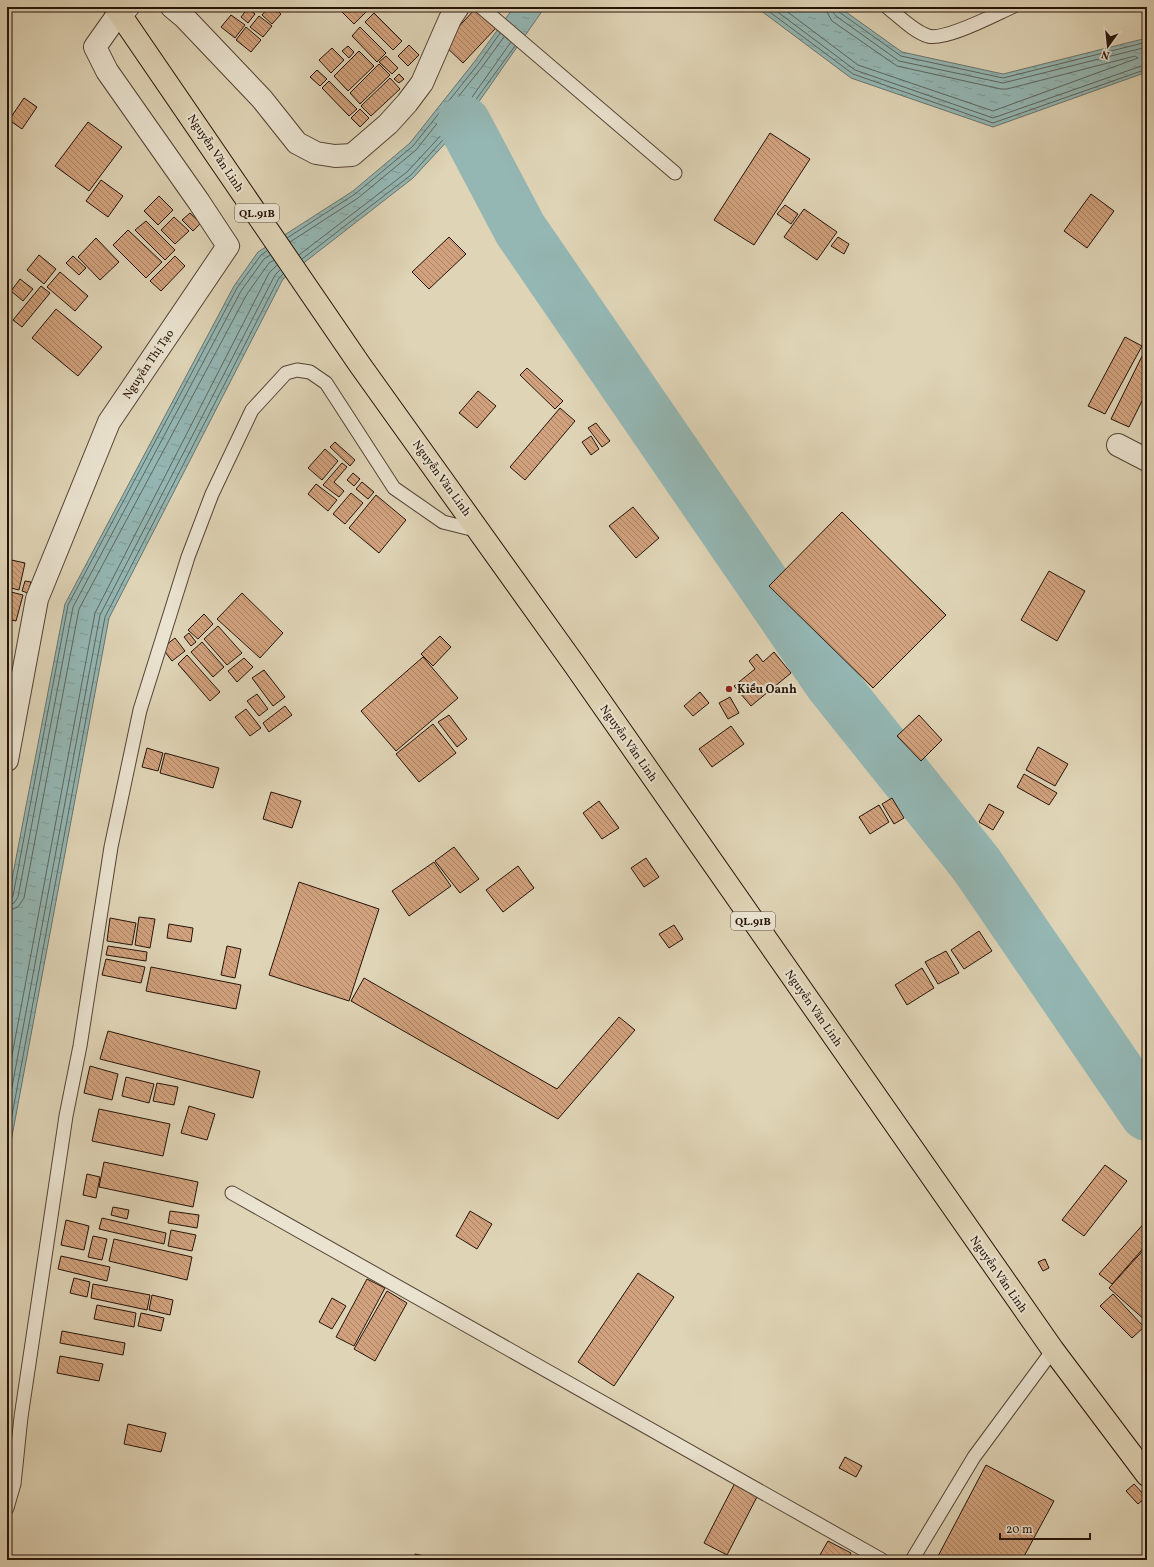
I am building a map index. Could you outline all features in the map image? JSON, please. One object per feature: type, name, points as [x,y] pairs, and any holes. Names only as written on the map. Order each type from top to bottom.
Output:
[{"type":"highway","name":"Nguyễn Văn Linh","points":[[121,9],[153,61],[360,365],[481,532],[1052,1350],[1147,1475]]},
{"type":"street","points":[[172,7],[184,17],[262,99],[297,143],[316,153],[335,156],[352,155],[388,124],[407,103],[422,83],[450,19],[458,7]]},
{"type":"street","name":"Nguyễn Thị Tạo","points":[[7,760],[37,599],[109,422],[228,246],[107,71],[95,48],[121,9]]},
{"type":"street","points":[[1118,445],[1147,460]]},
{"type":"lane","points":[[887,7],[916,29],[928,36],[939,37],[1012,7]]},
{"type":"lane","points":[[485,11],[675,173]]},
{"type":"lane","points":[[7,1508],[14,1484],[21,1417],[66,1116],[80,1046],[112,847],[140,710],[188,557],[212,494],[252,410],[286,373],[297,370],[310,372],[326,383],[394,488],[443,522],[481,532]]},
{"type":"lane","points":[[232,1193],[882,1560]]},
{"type":"lane","points":[[912,1560],[974,1457],[1052,1350]]},
{"type":"water","points":[[514,7],[545,7],[464,123],[413,178],[283,279],[109,618],[7,1163],[7,905],[65,604],[234,286],[258,252],[353,191],[410,143],[475,61]]},
{"type":"water","points":[[756,7],[839,7],[902,52],[1003,74],[1147,38],[1147,72],[993,127],[851,78]]},
{"type":"building","points":[[269,7],[273,7],[281,14],[272,24],[262,15]]},
{"type":"building","points":[[276,7],[287,7],[282,12]]},
{"type":"building","points":[[346,7],[371,7],[354,24],[342,12]]},
{"type":"building","points":[[248,8],[255,14],[248,23],[241,17]]},
{"type":"building","points":[[475,9],[496,28],[463,63],[443,44]]},
{"type":"building","points":[[374,13],[402,41],[393,50],[365,22]]},
{"type":"building","points":[[231,15],[245,25],[235,38],[221,27]]},
{"type":"building","points":[[259,16],[272,26],[263,37],[250,27]]},
{"type":"building","points":[[246,27],[261,40],[251,52],[236,40]]},
{"type":"building","points":[[360,27],[386,53],[377,62],[352,36]]},
{"type":"building","points":[[409,45],[419,55],[408,66],[398,56]]},
{"type":"building","points":[[348,46],[354,52],[349,58],[342,51]]},
{"type":"building","points":[[332,48],[344,60],[331,73],[319,60]]},
{"type":"building","points":[[359,51],[374,66],[348,91],[334,76]]},
{"type":"building","points":[[386,56],[398,68],[392,74],[379,62]]},
{"type":"building","points":[[379,64],[390,75],[360,104],[350,93]]},
{"type":"building","points":[[317,70],[327,79],[320,86],[310,77]]},
{"type":"building","points":[[399,74],[404,79],[399,83],[394,79]]},
{"type":"building","points":[[390,78],[400,89],[371,116],[361,106]]},
{"type":"building","points":[[329,81],[357,109],[349,116],[322,88]]},
{"type":"building","points":[[24,98],[37,107],[22,129],[9,120]]},
{"type":"building","points":[[360,109],[369,118],[360,127],[351,118]]},
{"type":"building","points":[[88,122],[122,147],[89,191],[55,166]]},
{"type":"building","points":[[770,133],[810,159],[754,245],[714,220]]},
{"type":"building","points":[[101,180],[123,196],[108,217],[86,201]]},
{"type":"building","points":[[1091,194],[1114,211],[1087,248],[1064,231]]},
{"type":"building","points":[[159,196],[173,210],[158,225],[144,211]]},
{"type":"building","points":[[785,205],[798,214],[791,224],[777,214]]},
{"type":"building","points":[[804,209],[837,232],[817,260],[784,237]]},
{"type":"building","points":[[190,213],[201,223],[193,231],[182,220]]},
{"type":"building","points":[[174,217],[189,231],[175,244],[161,230]]},
{"type":"building","points":[[146,221],[175,250],[165,260],[135,230]]},
{"type":"building","points":[[128,230],[162,262],[146,278],[113,245]]},
{"type":"building","points":[[449,237],[466,254],[429,289],[412,272]]},
{"type":"building","points":[[838,237],[849,244],[844,254],[831,246]]},
{"type":"building","points":[[96,238],[119,262],[100,280],[78,257]]},
{"type":"building","points":[[39,255],[56,269],[44,284],[27,270]]},
{"type":"building","points":[[73,256],[86,268],[79,275],[66,263]]},
{"type":"building","points":[[175,256],[185,266],[161,291],[150,281]]},
{"type":"building","points":[[60,272],[88,296],[75,311],[47,287]]},
{"type":"building","points":[[20,279],[33,289],[23,301],[11,291]]},
{"type":"building","points":[[41,286],[50,293],[22,327],[13,320]]},
{"type":"building","points":[[56,309],[102,347],[78,376],[32,338]]},
{"type":"building","points":[[1125,337],[1142,346],[1105,414],[1088,406]]},
{"type":"building","points":[[1147,346],[1147,391],[1129,427],[1111,419]]},
{"type":"building","points":[[527,368],[563,401],[555,409],[520,375]]},
{"type":"building","points":[[478,391],[496,406],[477,428],[459,413]]},
{"type":"building","points":[[560,408],[575,421],[525,480],[510,467]]},
{"type":"building","points":[[596,423],[610,441],[602,447],[588,428]]},
{"type":"building","points":[[591,436],[599,449],[591,455],[582,442]]},
{"type":"building","points":[[335,442],[355,460],[350,466],[330,447]]},
{"type":"building","points":[[325,449],[338,461],[322,480],[308,468]]},
{"type":"building","points":[[342,463],[347,467],[334,482],[344,491],[339,497],[323,485]]},
{"type":"building","points":[[353,473],[360,479],[354,486],[347,480]]},
{"type":"building","points":[[362,482],[374,492],[368,499],[356,489]]},
{"type":"building","points":[[316,484],[337,500],[328,511],[308,494]]},
{"type":"building","points":[[351,493],[363,503],[345,524],[333,514]]},
{"type":"building","points":[[376,495],[406,520],[379,553],[349,528]]},
{"type":"building","points":[[633,507],[659,538],[636,558],[609,526]]},
{"type":"building","points":[[842,512],[946,615],[873,688],[769,586]]},
{"type":"building","points":[[7,559],[25,563],[19,590],[7,587]]},
{"type":"building","points":[[1049,571],[1085,591],[1057,641],[1021,620]]},
{"type":"building","points":[[25,581],[31,582],[28,593],[22,591]]},
{"type":"building","points":[[7,591],[23,595],[16,621],[7,619]]},
{"type":"building","points":[[242,593],[283,633],[260,658],[217,619]]},
{"type":"building","points":[[204,614],[213,624],[198,639],[188,630]]},
{"type":"building","points":[[218,626],[242,653],[227,665],[204,639]]},
{"type":"building","points":[[189,633],[196,642],[191,646],[184,637]]},
{"type":"building","points":[[440,636],[451,647],[433,666],[421,654]]},
{"type":"building","points":[[175,638],[185,651],[172,661],[162,648]]},
{"type":"building","points":[[202,642],[224,667],[213,677],[191,652]]},
{"type":"building","points":[[774,652],[791,673],[751,706],[734,686],[755,669],[749,661],[757,654],[763,662]]},
{"type":"building","points":[[187,655],[220,692],[210,701],[178,664]]},
{"type":"building","points":[[423,657],[458,698],[396,751],[361,711]]},
{"type":"building","points":[[244,658],[253,667],[237,682],[228,671]]},
{"type":"building","points":[[264,670],[285,697],[273,706],[252,678]]},
{"type":"building","points":[[700,692],[709,703],[693,716],[684,706]]},
{"type":"building","points":[[257,694],[268,709],[259,716],[247,701]]},
{"type":"building","points":[[730,697],[739,713],[728,719],[719,703]]},
{"type":"building","points":[[285,706],[292,715],[269,732],[263,723]]},
{"type":"building","points":[[246,709],[261,728],[250,736],[235,717]]},
{"type":"building","points":[[449,715],[467,739],[457,747],[438,722]]},
{"type":"building","points":[[919,715],[942,740],[921,761],[897,736]]},
{"type":"building","points":[[433,724],[456,753],[419,782],[396,754]]},
{"type":"building","points":[[731,726],[744,744],[712,767],[699,749]]},
{"type":"building","points":[[1038,747],[1068,764],[1055,786],[1026,770]]},
{"type":"building","points":[[147,748],[163,753],[158,771],[142,767]]},
{"type":"building","points":[[165,753],[219,768],[213,788],[160,773]]},
{"type":"building","points":[[1024,774],[1057,793],[1049,805],[1017,787]]},
{"type":"building","points":[[271,792],[301,801],[292,828],[263,819]]},
{"type":"building","points":[[892,798],[904,818],[894,824],[882,804]]},
{"type":"building","points":[[599,801],[619,828],[602,839],[583,813]]},
{"type":"building","points":[[989,804],[1004,812],[993,830],[979,822]]},
{"type":"building","points":[[879,805],[889,822],[870,834],[859,817]]},
{"type":"building","points":[[454,847],[479,879],[460,893],[435,861]]},
{"type":"building","points":[[646,858],[659,877],[644,887],[631,868]]},
{"type":"building","points":[[434,862],[451,886],[409,916],[392,891]]},
{"type":"building","points":[[518,866],[534,888],[503,912],[486,890]]},
{"type":"building","points":[[299,882],[379,909],[349,1001],[269,975]]},
{"type":"building","points":[[139,917],[155,919],[150,948],[135,945]]},
{"type":"building","points":[[110,918],[136,923],[132,945],[107,941]]},
{"type":"building","points":[[169,924],[193,928],[191,942],[167,938]]},
{"type":"building","points":[[674,925],[683,939],[669,948],[659,934]]},
{"type":"building","points":[[979,931],[992,951],[964,969],[951,950]]},
{"type":"building","points":[[108,946],[147,952],[146,961],[106,955]]},
{"type":"building","points":[[227,946],[241,949],[235,978],[221,975]]},
{"type":"building","points":[[946,951],[959,973],[938,984],[925,962]]},
{"type":"building","points":[[106,959],[145,967],[141,983],[102,975]]},
{"type":"building","points":[[151,967],[241,985],[236,1009],[146,991]]},
{"type":"building","points":[[922,968],[934,988],[907,1005],[895,985]]},
{"type":"building","points":[[364,978],[557,1089],[619,1017],[635,1030],[558,1119],[351,1001]]},
{"type":"building","points":[[108,1031],[260,1071],[253,1098],[100,1059]]},
{"type":"building","points":[[90,1066],[118,1074],[112,1100],[84,1093]]},
{"type":"building","points":[[126,1077],[154,1084],[149,1103],[122,1096]]},
{"type":"building","points":[[157,1083],[178,1087],[174,1105],[153,1101]]},
{"type":"building","points":[[189,1106],[215,1114],[207,1140],[181,1133]]},
{"type":"building","points":[[99,1109],[170,1124],[163,1156],[92,1141]]},
{"type":"building","points":[[104,1162],[198,1182],[193,1207],[99,1187]]},
{"type":"building","points":[[1105,1165],[1127,1181],[1084,1236],[1062,1220]]},
{"type":"building","points":[[87,1174],[100,1177],[96,1198],[83,1195]]},
{"type":"building","points":[[113,1207],[129,1210],[127,1219],[111,1215]]},
{"type":"building","points":[[170,1211],[199,1215],[197,1228],[168,1223]]},
{"type":"building","points":[[470,1211],[492,1224],[477,1249],[456,1236]]},
{"type":"building","points":[[102,1218],[166,1233],[164,1244],[99,1229]]},
{"type":"building","points":[[66,1220],[89,1226],[84,1250],[61,1245]]},
{"type":"building","points":[[1147,1220],[1147,1244],[1112,1284],[1099,1274]]},
{"type":"building","points":[[171,1230],[196,1235],[192,1251],[168,1246]]},
{"type":"building","points":[[93,1236],[107,1239],[102,1260],[88,1257]]},
{"type":"building","points":[[114,1239],[192,1257],[187,1280],[109,1261]]},
{"type":"building","points":[[1147,1246],[1147,1322],[1109,1288]]},
{"type":"building","points":[[61,1256],[110,1267],[107,1281],[58,1269]]},
{"type":"building","points":[[1045,1259],[1049,1268],[1043,1271],[1038,1262]]},
{"type":"building","points":[[638,1273],[674,1297],[614,1386],[578,1362]]},
{"type":"building","points":[[74,1278],[90,1282],[87,1297],[70,1293]]},
{"type":"building","points":[[367,1279],[385,1288],[354,1346],[336,1337]]},
{"type":"building","points":[[93,1284],[150,1295],[147,1310],[91,1298]]},
{"type":"building","points":[[387,1291],[407,1303],[375,1361],[354,1349]]},
{"type":"building","points":[[1113,1294],[1144,1327],[1132,1338],[1100,1306]]},
{"type":"building","points":[[152,1295],[173,1300],[170,1315],[149,1310]]},
{"type":"building","points":[[332,1298],[346,1306],[332,1329],[319,1322]]},
{"type":"building","points":[[97,1305],[136,1313],[134,1327],[94,1319]]},
{"type":"building","points":[[141,1313],[164,1318],[161,1331],[138,1326]]},
{"type":"building","points":[[62,1331],[125,1343],[123,1355],[60,1343]]},
{"type":"building","points":[[60,1356],[103,1364],[99,1381],[57,1373]]},
{"type":"building","points":[[128,1424],[166,1433],[161,1452],[124,1444]]},
{"type":"building","points":[[845,1457],[862,1466],[856,1477],[839,1468]]},
{"type":"building","points":[[986,1465],[1054,1501],[1022,1560],[936,1560]]},
{"type":"building","points":[[736,1481],[759,1493],[727,1555],[704,1543]]},
{"type":"building","points":[[1134,1484],[1146,1497],[1138,1504],[1126,1491]]},
{"type":"building","points":[[828,1541],[851,1553],[847,1560],[817,1560]]},
{"type":"building","points":[[415,1554],[444,1560],[414,1560]]},
{"type":"waterway","points":[[464,123],[520,229],[832,684],[976,864],[1147,1114]]},
{"type":"place","name":"Kiều Oanh","points":[[729,689]]}]
